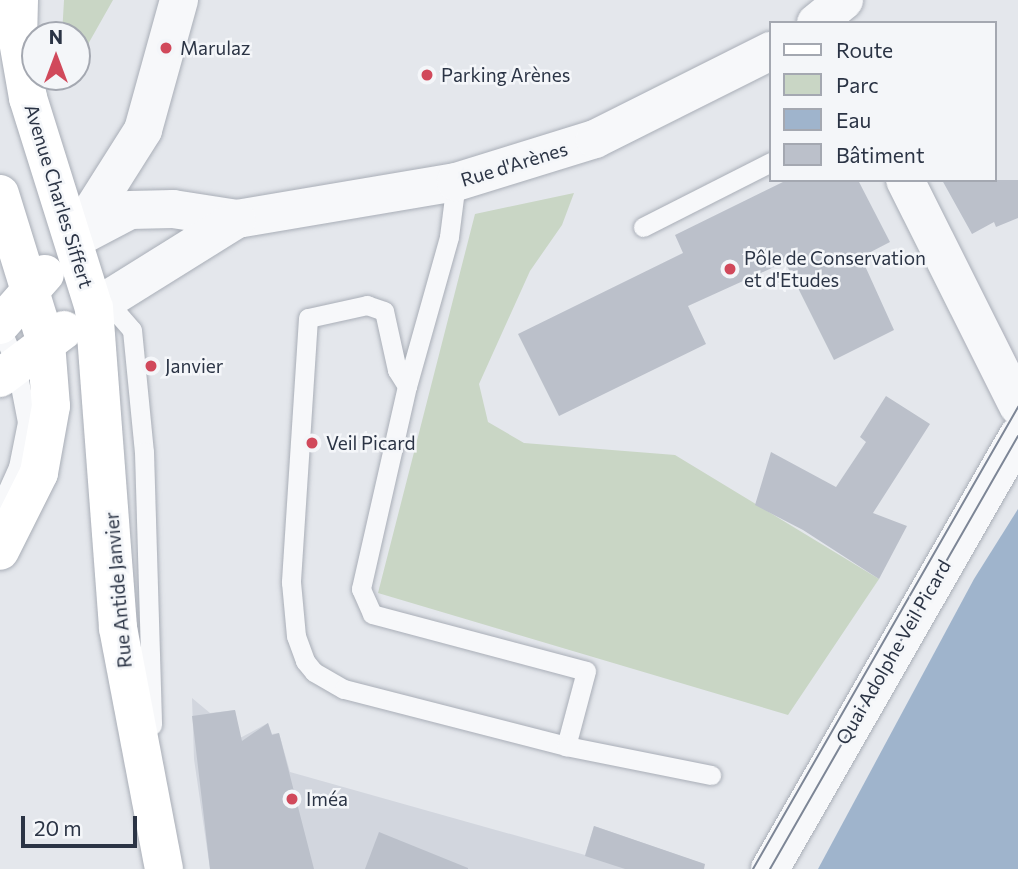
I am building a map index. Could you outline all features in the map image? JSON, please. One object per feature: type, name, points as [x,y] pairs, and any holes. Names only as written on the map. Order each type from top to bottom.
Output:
[{"type":"main road","name":"Avenue Charles Siffert","points":[[19,0],[18,41],[28,98],[94,308]]},
{"type":"main road","points":[[0,194],[30,290],[21,362],[51,406],[46,451],[0,551]]},
{"type":"main road","points":[[0,325],[73,240]]},
{"type":"main road","points":[[21,362],[94,308]]},
{"type":"main road","name":"Rue Antide Janvier","points":[[94,308],[118,628],[153,796],[163,869]]},
{"type":"street","points":[[73,240],[144,130],[179,0]]},
{"type":"street","name":"Rue d'Arènes","points":[[73,240],[130,210],[173,209],[237,219],[457,183],[595,139],[769,52]]},
{"type":"street","points":[[906,182],[979,322],[1018,406]]},
{"type":"street","name":"Rue d'Arènes","points":[[94,308],[237,219]]},
{"type":"street","points":[[979,322],[1018,340]]},
{"type":"street","name":"Quai Adolphe Veil Picard","points":[[770,869],[1018,436]]},
{"type":"lane","points":[[643,227],[769,163]]},
{"type":"lane","points":[[457,183],[449,237],[407,386],[361,589],[372,614],[586,671],[566,746]]},
{"type":"lane","points":[[407,386],[397,370],[384,311],[367,305],[308,318],[290,582],[296,636],[305,661],[314,672],[344,689],[566,746],[711,775]]},
{"type":"lane","points":[[0,325],[21,362],[27,422],[24,447],[0,507]]},
{"type":"shaded area","name":"Iméa","points":[[192,698],[210,713],[235,710],[240,738],[268,723],[272,734],[279,733],[290,772],[585,855],[594,826],[701,863],[698,869],[210,869],[194,759]]},
{"type":"green space","points":[[64,0],[113,0],[91,39],[91,21],[63,21]]},
{"type":"green space","points":[[574,193],[562,225],[530,271],[479,384],[488,422],[524,443],[675,455],[879,579],[788,715],[378,593],[475,214]]},
{"type":"water","points":[[1018,509],[1018,869],[818,869],[974,579]]},
{"type":"building","points":[[1018,180],[1018,218],[996,227],[994,222],[972,234],[943,182]]},
{"type":"building","points":[[783,182],[859,182],[890,242],[861,257],[894,330],[834,360],[785,262],[688,306],[706,344],[559,416],[518,334],[683,253],[675,235]]},
{"type":"building","points":[[886,396],[930,424],[873,513],[907,526],[879,579],[803,530],[755,505],[771,452],[836,487],[866,442],[860,437]]},
{"type":"building","points":[[235,710],[242,741],[268,723],[272,735],[279,733],[314,869],[210,869],[192,716]]},
{"type":"building","points":[[594,826],[705,864],[704,869],[625,869],[585,856]]},
{"type":"building","points":[[379,832],[468,868],[468,869],[365,869]]},
{"type":"tram line","points":[[753,869],[1018,407]]},
{"type":"tram line","points":[[770,869],[1018,436]]},
{"type":"place","name":"Marulaz","points":[[166,48]]},
{"type":"place","name":"Parking Arènes","points":[[427,75]]},
{"type":"place","name":"Pôle de Conservation et d'Etudes","points":[[730,269]]},
{"type":"place","name":"Janvier","points":[[151,366]]},
{"type":"place","name":"Veil Picard","points":[[312,443]]},
{"type":"place","name":"Iméa","points":[[292,799]]}]
